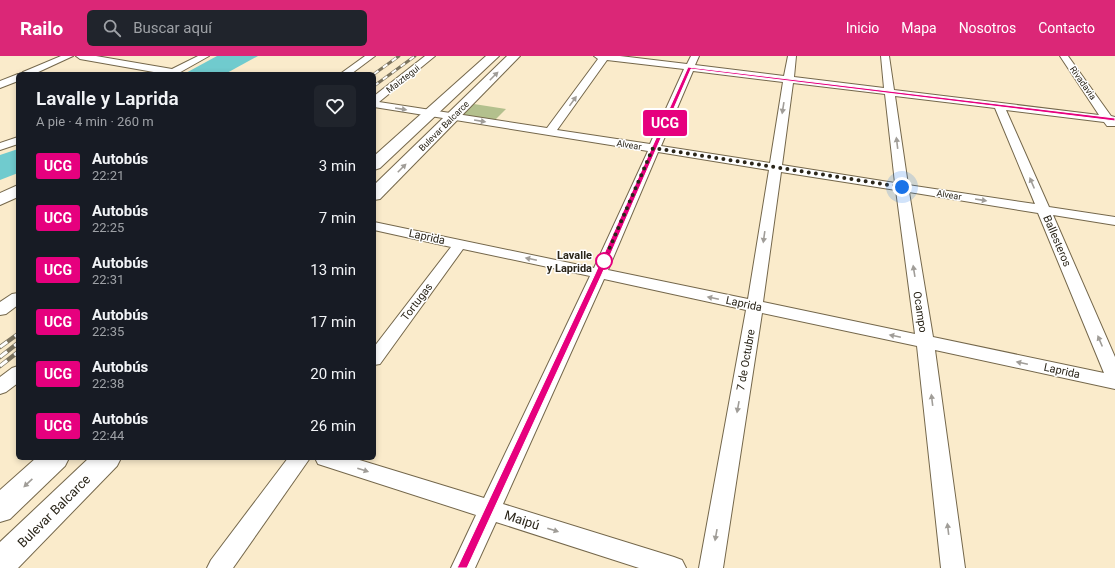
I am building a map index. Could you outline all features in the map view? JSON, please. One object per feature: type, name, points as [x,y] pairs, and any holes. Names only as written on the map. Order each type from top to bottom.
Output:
[{"type":"main road","name":"Bulevar Balcarce","points":[[376,163],[493,56]]},
{"type":"main road","name":"Bulevar Balcarce","points":[[376,193],[514,56]]},
{"type":"main road","points":[[0,200],[16,191]]},
{"type":"main road","points":[[0,509],[53,460]]},
{"type":"main road","name":"Bulevar Balcarce","points":[[0,564],[105,460]]},
{"type":"street","points":[[31,72],[69,56]]},
{"type":"street","points":[[80,56],[166,72]]},
{"type":"street","points":[[173,72],[205,56]]},
{"type":"street","points":[[348,72],[371,56]]},
{"type":"street","name":"Maiztegui","points":[[376,99],[431,56]]},
{"type":"street","points":[[550,132],[603,56],[692,62],[788,80],[1111,119]]},
{"type":"street","name":"7 de Octubre","points":[[710,568],[755,306],[774,167],[792,56]]},
{"type":"street","name":"Ocampo","points":[[885,56],[891,92],[902,187],[925,342],[953,568]]},
{"type":"street","name":"Rivadavia","points":[[1064,56],[1111,119],[1115,129]]},
{"type":"street","points":[[463,568],[599,274],[692,62]]},
{"type":"street","points":[[0,85],[16,78]]},
{"type":"street","name":"Alvear","points":[[376,104],[1115,221]]},
{"type":"street","name":"Ballesteros","points":[[999,105],[1115,377]]},
{"type":"street","points":[[7,149],[16,142]]},
{"type":"street","name":"Laprida","points":[[376,226],[1115,382]]},
{"type":"street","name":"Tortugas","points":[[376,357],[460,244]]},
{"type":"street","points":[[0,310],[16,299]]},
{"type":"street","points":[[0,387],[16,375]]},
{"type":"street","points":[[219,568],[299,460]]},
{"type":"street","name":"Maipú","points":[[331,460],[674,568]]},
{"type":"green space","points":[[474,104],[506,109],[495,120],[462,115]]},
{"type":"water","points":[[217,56],[258,56],[229,72],[188,72]]},
{"type":"water","points":[[16,150],[16,174],[0,180],[0,155]]},
{"type":"railway","points":[[376,73],[399,56]]},
{"type":"railway","points":[[376,85],[415,56]]},
{"type":"railway","points":[[0,347],[16,335]]},
{"type":"railway","points":[[0,357],[16,345]]},
{"type":"railway","points":[[0,366],[16,354]]},
{"type":"bus line","name":"UCG","points":[[463,568],[599,274],[653,148],[690,68],[1115,120]]},
{"type":"place","name":"Lavalle y Laprida","points":[[604,261]]},
{"type":"route","points":[[604,261],[653,148],[902,187]]}]
